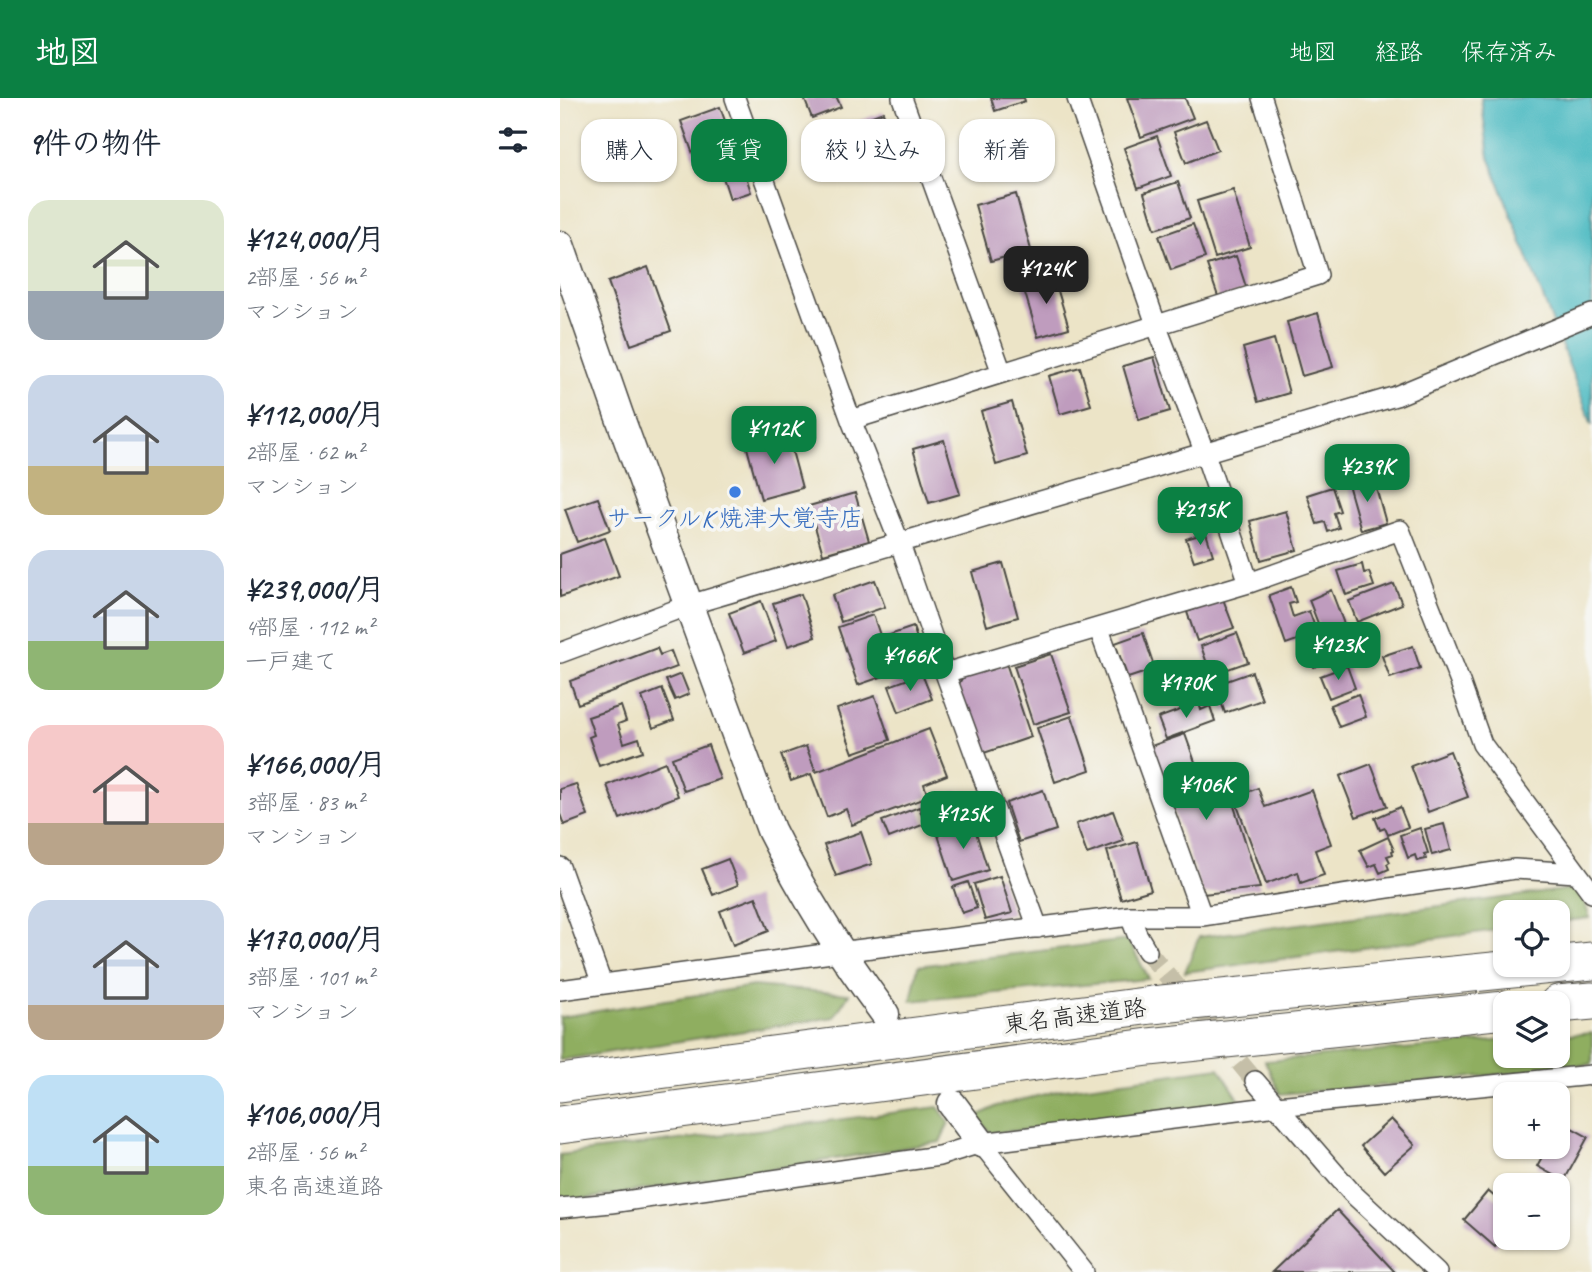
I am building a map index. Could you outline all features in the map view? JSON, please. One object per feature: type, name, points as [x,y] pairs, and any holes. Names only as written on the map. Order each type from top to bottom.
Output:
[{"type":"highway","name":"東名高速道路","points":[[560,1083],[1152,1005],[1592,961]]},
{"type":"highway","points":[[1570,1003],[1592,1001]]},
{"type":"highway","name":"東名高速道路","points":[[560,1125],[1149,1047],[1493,1011]]},
{"type":"street","points":[[735,98],[1038,928]]},
{"type":"street","points":[[902,98],[1002,373]]},
{"type":"street","points":[[1077,98],[1157,327],[1205,452],[1249,583]]},
{"type":"street","points":[[851,420],[1318,275],[1262,98]]},
{"type":"street","points":[[560,245],[567,285],[771,830],[799,885],[839,952],[885,1014]]},
{"type":"street","points":[[560,653],[689,605],[1396,396],[1592,313]]},
{"type":"street","points":[[944,673],[1249,583],[1400,530],[1482,744],[1592,893]]},
{"type":"street","points":[[1098,629],[1202,916]]},
{"type":"street","points":[[560,867],[603,984]]},
{"type":"street","points":[[560,990],[1130,916],[1202,916],[1515,869],[1576,873]]},
{"type":"street","points":[[1130,916],[1136,934],[1147,951]]},
{"type":"street","points":[[560,1208],[939,1156],[981,1143],[1277,1106],[1592,1075]]},
{"type":"street","points":[[1255,1081],[1352,1193],[1437,1272]]},
{"type":"street","points":[[952,1104],[1084,1272]]},
{"type":"green space","points":[[1579,888],[1590,918],[1570,920],[1570,900],[1493,900],[1493,931],[1185,972],[1199,937]]},
{"type":"green space","points":[[1128,940],[1149,979],[911,1001],[918,966]]},
{"type":"green space","points":[[753,986],[849,994],[834,1017],[560,1060],[560,1017]]},
{"type":"green space","points":[[1592,1033],[1592,1064],[1570,1066],[1570,1035]]},
{"type":"green space","points":[[1493,1041],[1493,1068],[1556,1068],[1280,1094],[1265,1061]]},
{"type":"green space","points":[[1219,1068],[1246,1110],[991,1133],[976,1117],[997,1106],[1065,1089]]},
{"type":"green space","points":[[938,1107],[949,1122],[940,1142],[560,1203],[560,1155]]},
{"type":"water","points":[[1481,98],[1592,98],[1592,425],[1489,157]]},
{"type":"building","points":[[804,98],[837,98],[841,107],[812,118]]},
{"type":"building","points":[[991,98],[1024,98],[1025,101],[995,111]]},
{"type":"building","points":[[1127,98],[1185,98],[1193,118],[1141,137]]},
{"type":"building","points":[[720,107],[724,119],[691,119],[691,149],[681,121]]},
{"type":"building","points":[[883,112],[885,119],[864,119]]},
{"type":"building","points":[[1206,120],[1218,150],[1186,163],[1174,132]]},
{"type":"building","points":[[1157,136],[1171,176],[1138,188],[1124,148]]},
{"type":"building","points":[[725,182],[748,182],[751,192],[730,199]]},
{"type":"building","points":[[1178,182],[1190,218],[1155,229],[1144,193]]},
{"type":"building","points":[[1233,190],[1250,247],[1215,258],[1197,201]]},
{"type":"building","points":[[1016,194],[1031,250],[991,261],[975,205]]},
{"type":"building","points":[[1193,224],[1205,258],[1171,270],[1159,236]]},
{"type":"building","points":[[1236,256],[1247,290],[1219,299],[1207,265]]},
{"type":"building","points":[[648,267],[671,331],[631,345],[608,282]]},
{"type":"building","points":[[1053,274],[1069,328],[1038,337],[1022,283]]},
{"type":"building","points":[[1318,313],[1333,367],[1302,376],[1287,322]]},
{"type":"building","points":[[1274,339],[1289,393],[1258,402],[1243,348]]},
{"type":"building","points":[[1154,357],[1170,411],[1139,420],[1123,366]]},
{"type":"building","points":[[1080,367],[1091,405],[1060,414],[1049,376]]},
{"type":"building","points":[[1012,402],[1027,456],[996,465],[981,411]]},
{"type":"building","points":[[787,432],[802,488],[761,499],[746,444]]},
{"type":"building","points":[[944,440],[960,494],[929,503],[913,449]]},
{"type":"building","points":[[1373,477],[1386,523],[1361,530],[1348,484]]},
{"type":"building","points":[[1332,487],[1340,511],[1334,513],[1339,528],[1328,532],[1325,522],[1317,524],[1307,495]]},
{"type":"building","points":[[855,493],[869,541],[823,554],[809,506]]},
{"type":"building","points":[[598,498],[610,530],[577,542],[565,509]]},
{"type":"building","points":[[1286,511],[1297,550],[1261,560],[1250,521]]},
{"type":"building","points":[[1206,533],[1213,555],[1194,561],[1186,539]]},
{"type":"building","points":[[605,538],[619,576],[560,597],[560,554]]},
{"type":"building","points":[[1003,563],[1018,617],[987,626],[972,572]]},
{"type":"building","points":[[1362,564],[1364,573],[1369,572],[1374,586],[1346,595],[1338,571]]},
{"type":"building","points":[[875,580],[885,607],[841,622],[832,595]]},
{"type":"building","points":[[1394,584],[1402,604],[1357,622],[1349,601]]},
{"type":"building","points":[[1291,587],[1296,602],[1289,604],[1293,617],[1309,611],[1317,633],[1286,644],[1269,595]]},
{"type":"building","points":[[1331,590],[1344,624],[1321,631],[1309,600]]},
{"type":"building","points":[[801,594],[815,637],[788,646],[773,603]]},
{"type":"building","points":[[1223,599],[1234,628],[1197,641],[1187,612]]},
{"type":"building","points":[[761,601],[776,641],[744,653],[729,613]]},
{"type":"building","points":[[873,615],[881,638],[913,627],[925,662],[858,685],[838,627]]},
{"type":"building","points":[[1143,633],[1155,669],[1128,678],[1115,643]]},
{"type":"building","points":[[1237,633],[1248,662],[1211,675],[1201,646]]},
{"type":"building","points":[[1331,635],[1334,645],[1344,642],[1349,654],[1314,667],[1306,644]]},
{"type":"building","points":[[1413,646],[1420,668],[1390,678],[1382,656]]},
{"type":"building","points":[[657,648],[660,655],[671,651],[677,667],[578,704],[570,681]]},
{"type":"building","points":[[1051,654],[1071,712],[1033,724],[1014,666]]},
{"type":"building","points":[[1006,663],[1031,737],[981,754],[958,686],[962,678]]},
{"type":"building","points":[[1347,666],[1355,688],[1329,698],[1320,676]]},
{"type":"building","points":[[1252,672],[1262,700],[1225,713],[1215,685]]},
{"type":"building","points":[[681,674],[689,694],[675,700],[666,680]]},
{"type":"building","points":[[922,674],[932,699],[899,712],[889,686]]},
{"type":"building","points":[[662,689],[674,720],[653,728],[642,697]]},
{"type":"building","points":[[1358,694],[1366,717],[1339,727],[1330,705]]},
{"type":"building","points":[[875,696],[890,740],[853,753],[837,709]]},
{"type":"building","points":[[1199,703],[1201,710],[1210,706],[1215,721],[1166,739],[1158,718]]},
{"type":"building","points":[[621,706],[626,721],[618,724],[624,743],[639,738],[643,751],[599,766],[589,737],[594,735],[588,717]]},
{"type":"building","points":[[1072,716],[1090,770],[1055,782],[1037,728]]},
{"type":"building","points":[[929,729],[947,775],[924,784],[928,797],[852,825],[846,809],[827,817],[811,774],[791,781],[781,755],[806,746],[816,772]]},
{"type":"building","points":[[1185,734],[1205,790],[1227,784],[1260,888],[1203,894],[1151,746]]},
{"type":"building","points":[[708,745],[720,779],[684,791],[672,758]]},
{"type":"building","points":[[1450,751],[1468,797],[1428,812],[1411,766]]},
{"type":"building","points":[[665,762],[678,796],[620,819],[607,785]]},
{"type":"building","points":[[1371,764],[1387,806],[1356,817],[1340,776]]},
{"type":"building","points":[[576,784],[588,816],[564,825],[560,814],[560,789]]},
{"type":"building","points":[[1258,788],[1265,807],[1312,790],[1331,844],[1315,850],[1324,875],[1301,883],[1298,872],[1266,884],[1234,797]]},
{"type":"building","points":[[1043,790],[1056,830],[1019,842],[1006,803]]},
{"type":"building","points":[[957,791],[966,813],[933,825],[925,803]]},
{"type":"building","points":[[919,807],[925,824],[889,838],[882,821]]},
{"type":"building","points":[[1400,807],[1408,827],[1388,835],[1385,828],[1380,830],[1375,818]]},
{"type":"building","points":[[1113,811],[1124,841],[1087,854],[1076,824]]},
{"type":"building","points":[[972,820],[988,870],[953,881],[937,832]]},
{"type":"building","points":[[1444,824],[1451,850],[1432,855],[1425,829]]},
{"type":"building","points":[[1420,828],[1428,853],[1424,854],[1426,859],[1417,861],[1415,855],[1408,858],[1400,835]]},
{"type":"building","points":[[861,832],[872,864],[836,876],[824,845]]},
{"type":"building","points":[[1388,837],[1394,850],[1393,854],[1387,856],[1389,869],[1380,873],[1376,864],[1369,867],[1360,850]]},
{"type":"building","points":[[1137,842],[1151,890],[1121,899],[1107,851]]},
{"type":"building","points":[[728,859],[738,885],[713,895],[702,869]]},
{"type":"building","points":[[1000,876],[1012,913],[985,920],[974,884]]},
{"type":"building","points":[[968,882],[977,908],[962,913],[953,887]]},
{"type":"building","points":[[756,897],[769,931],[733,945],[720,911]]},
{"type":"building","points":[[1391,1119],[1415,1145],[1384,1172],[1361,1146]]},
{"type":"building","points":[[1570,1127],[1588,1137],[1568,1173],[1550,1173],[1537,1166],[1541,1159],[1570,1159]]},
{"type":"building","points":[[1488,1191],[1493,1195],[1493,1245],[1464,1220]]},
{"type":"building","points":[[1337,1210],[1395,1272],[1272,1272]]},
{"type":"tunnel","points":[[1147,951],[1255,1081]]},
{"type":"place","name":"サークルK 焼津大覚寺店","points":[[735,492]]}]
